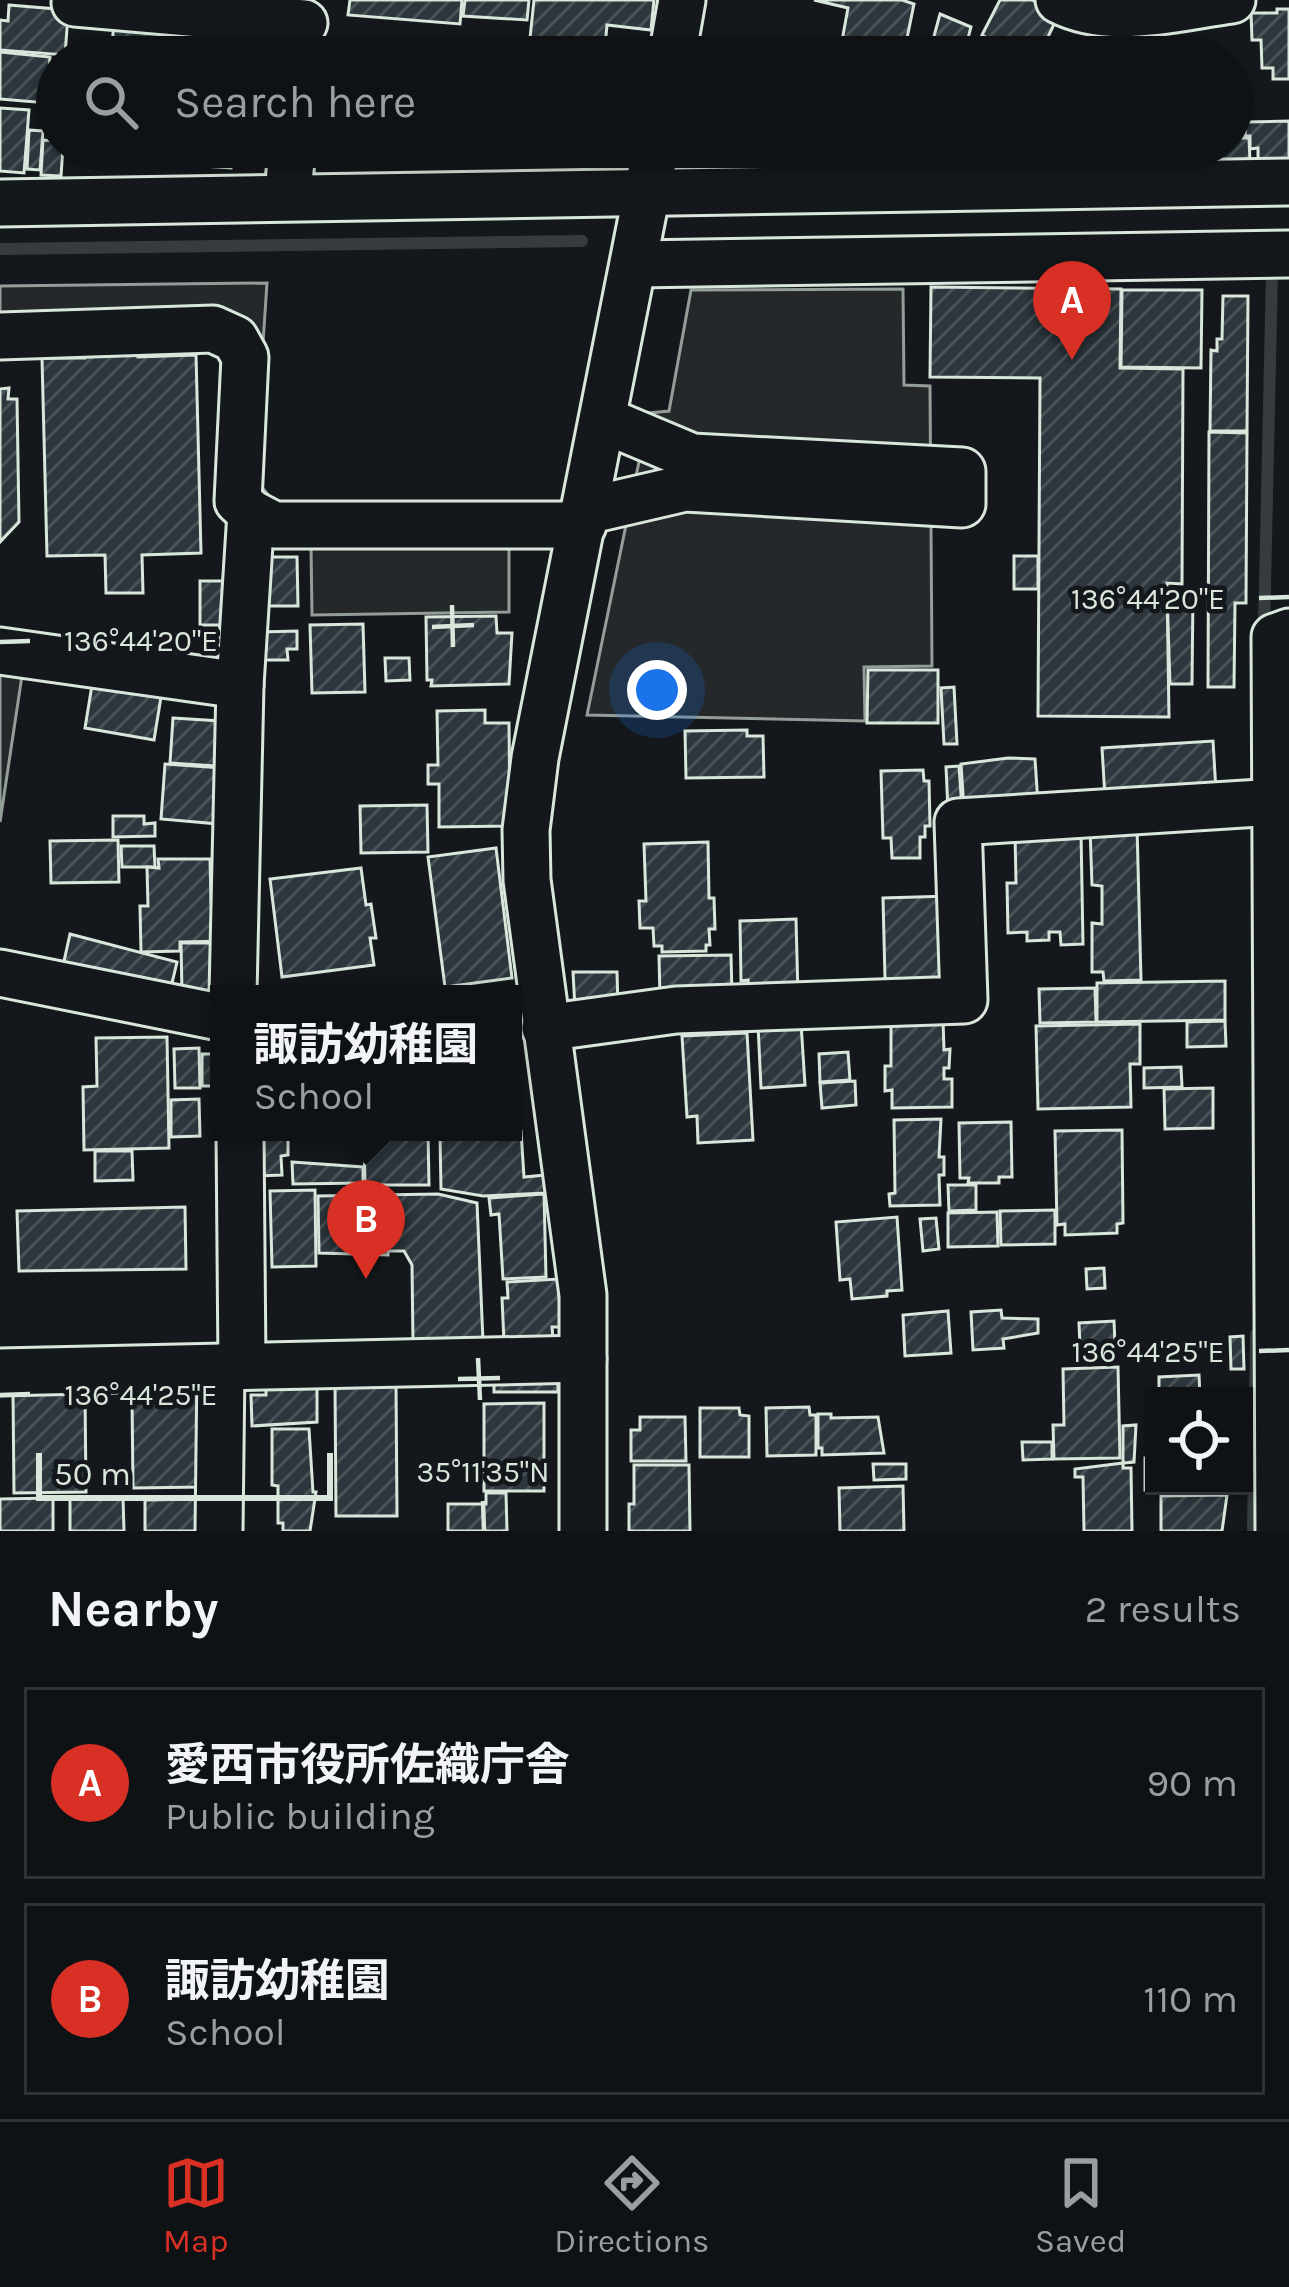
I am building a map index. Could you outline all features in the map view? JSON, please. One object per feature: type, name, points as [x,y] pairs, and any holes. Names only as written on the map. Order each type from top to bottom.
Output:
[{"type":"street","points":[[676,36],[682,0]]},
{"type":"street","points":[[1059,0],[1128,15],[1232,0]]},
{"type":"street","points":[[75,3],[303,27]]},
{"type":"street","points":[[288,196],[290,168]]},
{"type":"street","points":[[583,1531],[583,1295],[534,1025],[526,830],[535,758],[652,169]]},
{"type":"street","points":[[0,203],[288,196],[652,169],[1289,182]]},
{"type":"street","points":[[634,264],[1289,254]]},
{"type":"street","points":[[0,336],[213,329],[235,339],[245,357],[238,501],[274,524],[584,518],[685,488],[962,504],[962,471],[692,457],[604,420]]},
{"type":"street","points":[[232,985],[240,685],[251,513]]},
{"type":"street","points":[[1279,1531],[1283,1210],[1275,637],[1289,632]]},
{"type":"street","points":[[0,651],[240,685]]},
{"type":"street","points":[[534,1025],[676,1010],[964,1000],[958,822],[1276,802]]},
{"type":"street","points":[[0,973],[210,1014]]},
{"type":"street","points":[[219,1531],[232,1367],[240,1141]]},
{"type":"street","points":[[0,1372],[583,1359]]},
{"type":"shaded area","points":[[267,283],[254,478],[276,504],[509,503],[509,612],[312,615],[311,546],[238,536],[223,350],[0,355],[0,286]]},
{"type":"shaded area","points":[[903,289],[904,385],[930,386],[932,666],[864,667],[865,721],[587,715],[649,413],[669,411],[691,290]]},
{"type":"shaded area","points":[[0,666],[23,669],[0,822]]},
{"type":"building","points":[[350,0],[462,0],[460,24],[348,15]]},
{"type":"building","points":[[465,0],[529,0],[527,20],[463,16]]},
{"type":"building","points":[[534,0],[654,0],[651,30],[607,25],[606,36],[530,36]]},
{"type":"building","points":[[814,0],[914,4],[907,36],[843,36],[848,8]]},
{"type":"building","points":[[1000,0],[1032,0],[1059,14],[1048,36],[982,35]]},
{"type":"building","points":[[9,5],[56,9],[56,15],[68,15],[66,36],[36,36],[36,53],[0,50],[0,20],[8,21]]},
{"type":"building","points":[[1277,9],[1289,9],[1289,79],[1273,79],[1273,68],[1262,68],[1261,40],[1252,36],[1251,13],[1277,13]]},
{"type":"building","points":[[940,14],[971,27],[969,36],[934,36]]},
{"type":"building","points":[[114,22],[174,30],[174,36],[113,36]]},
{"type":"building","points":[[204,31],[264,36],[203,36]]},
{"type":"building","points":[[0,52],[36,56],[36,102],[0,99]]},
{"type":"building","points":[[0,108],[29,110],[24,173],[0,171]]},
{"type":"building","points":[[1289,121],[1289,162],[1258,163],[1253,122]]},
{"type":"building","points":[[29,130],[36,130],[36,168],[40,170],[27,169]]},
{"type":"building","points":[[41,168],[62,168],[61,176],[41,175]]},
{"type":"building","points":[[931,287],[1121,289],[1120,368],[1183,369],[1182,584],[1167,583],[1169,717],[1038,716],[1040,378],[930,377]]},
{"type":"building","points":[[1122,290],[1202,290],[1201,368],[1121,367]]},
{"type":"building","points":[[1223,296],[1248,296],[1247,431],[1210,431],[1211,350],[1217,351],[1217,339],[1222,339]]},
{"type":"building","points":[[138,351],[138,357],[196,355],[201,553],[142,555],[143,593],[106,593],[105,555],[47,556],[42,358]]},
{"type":"building","points":[[9,388],[8,399],[17,399],[19,522],[0,542],[0,389]]},
{"type":"building","points":[[1209,432],[1247,433],[1246,603],[1235,603],[1234,687],[1208,687]]},
{"type":"building","points":[[1014,556],[1038,556],[1038,589],[1014,589]]},
{"type":"building","points":[[260,557],[297,557],[298,606],[260,606]]},
{"type":"building","points":[[200,581],[225,581],[225,625],[200,625]]},
{"type":"building","points":[[1167,593],[1193,593],[1192,684],[1170,684]]},
{"type":"building","points":[[496,616],[497,633],[512,633],[509,684],[431,686],[426,617]]},
{"type":"building","points":[[363,624],[365,692],[312,693],[310,625]]},
{"type":"building","points":[[297,631],[297,649],[287,649],[288,660],[261,660],[260,632]]},
{"type":"building","points":[[385,658],[409,658],[410,680],[386,681]]},
{"type":"building","points":[[868,670],[938,670],[938,723],[867,723]]},
{"type":"building","points":[[92,685],[161,697],[154,740],[85,728]]},
{"type":"building","points":[[954,687],[957,744],[944,744],[941,688]]},
{"type":"building","points":[[485,710],[485,723],[509,723],[510,826],[439,827],[439,784],[428,784],[428,765],[438,765],[437,711]]},
{"type":"building","points":[[173,718],[220,721],[216,766],[170,763]]},
{"type":"building","points":[[747,730],[747,736],[763,736],[764,777],[686,778],[685,731]]},
{"type":"building","points":[[1213,741],[1216,791],[1105,797],[1102,748]]},
{"type":"building","points":[[1035,759],[1038,804],[964,809],[961,764]]},
{"type":"building","points":[[165,764],[223,768],[219,824],[161,819]]},
{"type":"building","points":[[959,766],[962,809],[948,810],[946,767]]},
{"type":"building","points":[[923,770],[924,781],[929,781],[930,826],[925,826],[925,837],[920,837],[920,858],[892,858],[891,838],[883,838],[881,771]]},
{"type":"building","points":[[427,805],[428,852],[361,853],[360,806]]},
{"type":"building","points":[[113,816],[144,816],[144,824],[155,823],[155,836],[113,837]]},
{"type":"building","points":[[1137,827],[1141,980],[1104,981],[1103,972],[1092,972],[1092,923],[1102,924],[1102,886],[1092,885],[1090,828]]},
{"type":"building","points":[[1081,832],[1083,944],[1061,945],[1060,932],[1049,932],[1049,940],[1027,941],[1027,932],[1008,933],[1007,883],[1016,883],[1015,833]]},
{"type":"building","points":[[118,840],[119,882],[51,883],[50,841]]},
{"type":"building","points":[[708,842],[715,929],[709,929],[710,945],[706,951],[662,952],[662,946],[654,946],[653,928],[640,928],[639,901],[646,901],[644,844]]},
{"type":"building","points":[[121,846],[154,846],[155,867],[122,867]]},
{"type":"building","points":[[496,848],[512,978],[445,985],[428,857]]},
{"type":"building","points":[[158,859],[210,859],[211,902],[227,902],[227,941],[180,942],[180,951],[141,952],[140,906],[148,906],[147,867],[159,868]]},
{"type":"building","points":[[361,868],[376,938],[370,938],[374,965],[282,977],[270,879]]},
{"type":"building","points":[[950,896],[952,978],[939,978],[939,987],[912,988],[912,979],[885,979],[883,898]]},
{"type":"building","points":[[796,919],[798,996],[749,997],[748,980],[741,981],[740,921]]},
{"type":"building","points":[[70,934],[177,962],[168,1000],[61,975]]},
{"type":"building","points":[[181,943],[226,943],[227,985],[210,985],[210,991],[182,992]]},
{"type":"building","points":[[731,955],[732,995],[660,997],[659,956]]},
{"type":"building","points":[[573,972],[617,972],[618,1007],[575,1008]]},
{"type":"building","points":[[1225,981],[1225,1020],[1097,1022],[1097,983]]},
{"type":"building","points":[[1095,988],[1096,1022],[1040,1023],[1039,989]]},
{"type":"building","points":[[891,1019],[943,1019],[944,1050],[950,1049],[944,1079],[952,1079],[952,1107],[892,1108],[892,1090],[885,1091],[885,1066],[891,1066]]},
{"type":"building","points":[[1225,1021],[1226,1046],[1187,1047],[1187,1022]]},
{"type":"building","points":[[801,1023],[805,1085],[761,1088],[758,1025]]},
{"type":"building","points":[[1140,1024],[1140,1064],[1130,1064],[1131,1107],[1038,1109],[1036,1026]]},
{"type":"building","points":[[747,1033],[753,1140],[698,1143],[697,1116],[687,1117],[682,1036]]},
{"type":"building","points":[[167,1037],[169,1148],[84,1150],[83,1087],[97,1086],[96,1038]]},
{"type":"building","points":[[199,1048],[200,1088],[175,1088],[174,1049]]},
{"type":"building","points":[[848,1052],[850,1080],[820,1082],[819,1054]]},
{"type":"building","points":[[202,1054],[210,1054],[210,1086],[202,1086]]},
{"type":"building","points":[[1181,1067],[1182,1087],[1144,1088],[1144,1068]]},
{"type":"building","points":[[855,1081],[856,1105],[822,1108],[820,1083]]},
{"type":"building","points":[[1213,1088],[1213,1128],[1165,1129],[1164,1089]]},
{"type":"building","points":[[199,1099],[200,1136],[171,1137],[171,1100]]},
{"type":"building","points":[[941,1119],[939,1157],[944,1157],[944,1175],[939,1175],[940,1205],[890,1206],[889,1194],[895,1193],[894,1120]]},
{"type":"building","points":[[1011,1122],[1012,1177],[999,1177],[999,1183],[968,1183],[969,1178],[960,1178],[959,1123]]},
{"type":"building","points":[[1122,1130],[1123,1223],[1117,1224],[1117,1233],[1065,1235],[1065,1224],[1057,1225],[1055,1131]]},
{"type":"building","points":[[256,1141],[288,1141],[288,1155],[281,1156],[282,1175],[257,1176]]},
{"type":"building","points":[[364,1141],[428,1141],[429,1185],[365,1185]]},
{"type":"building","points":[[440,1141],[522,1141],[524,1177],[546,1175],[547,1193],[483,1196],[441,1189]]},
{"type":"building","points":[[95,1151],[132,1151],[133,1180],[95,1181]]},
{"type":"building","points":[[292,1162],[363,1167],[363,1183],[293,1184]]},
{"type":"building","points":[[948,1185],[976,1185],[976,1210],[949,1211]]},
{"type":"building","points":[[315,1190],[316,1266],[272,1267],[270,1191]]},
{"type":"building","points":[[438,1194],[477,1203],[483,1341],[413,1343],[412,1265],[404,1251],[388,1251],[388,1255],[319,1253],[318,1196]]},
{"type":"building","points":[[544,1194],[546,1277],[503,1279],[499,1214],[491,1215],[489,1198]]},
{"type":"building","points":[[185,1207],[186,1269],[19,1271],[17,1211]]},
{"type":"building","points":[[1055,1210],[1055,1244],[1001,1245],[1000,1211]]},
{"type":"building","points":[[997,1212],[998,1246],[948,1247],[948,1213]]},
{"type":"building","points":[[897,1217],[902,1290],[852,1299],[850,1279],[840,1280],[836,1222]]},
{"type":"building","points":[[936,1218],[939,1249],[923,1251],[920,1219]]},
{"type":"building","points":[[1104,1268],[1105,1288],[1087,1289],[1086,1269]]},
{"type":"building","points":[[558,1279],[561,1327],[552,1327],[554,1351],[504,1342],[502,1298],[508,1298],[507,1282]]},
{"type":"building","points":[[1001,1310],[1002,1318],[1038,1319],[1038,1333],[1003,1339],[1004,1348],[973,1350],[971,1312]]},
{"type":"building","points":[[948,1311],[951,1353],[905,1356],[903,1315]]},
{"type":"building","points":[[1114,1321],[1115,1344],[1080,1346],[1079,1323]]},
{"type":"building","points":[[1243,1336],[1244,1369],[1231,1369],[1230,1337]]},
{"type":"building","points":[[1118,1367],[1120,1458],[1054,1459],[1053,1425],[1064,1425],[1063,1369]]},
{"type":"building","points":[[494,1374],[558,1374],[558,1392],[494,1392]]},
{"type":"building","points":[[1199,1375],[1200,1387],[1159,1387],[1159,1377]]},
{"type":"building","points":[[266,1379],[317,1379],[317,1422],[252,1426],[251,1395],[266,1395]]},
{"type":"building","points":[[126,1385],[201,1385],[202,1487],[133,1488],[132,1397],[126,1398]]},
{"type":"building","points":[[335,1385],[396,1385],[397,1516],[336,1516]]},
{"type":"building","points":[[85,1392],[86,1492],[14,1493],[13,1393]]},
{"type":"building","points":[[544,1403],[544,1491],[484,1491],[484,1404]]},
{"type":"building","points":[[809,1407],[810,1415],[816,1415],[816,1455],[767,1456],[766,1408]]},
{"type":"building","points":[[700,1408],[739,1408],[740,1415],[749,1416],[749,1457],[700,1457]]},
{"type":"building","points":[[818,1414],[878,1417],[884,1453],[822,1455]]},
{"type":"building","points":[[640,1417],[685,1417],[686,1461],[631,1461],[631,1430],[640,1430]]},
{"type":"building","points":[[1136,1425],[1134,1462],[1123,1463],[1123,1426]]},
{"type":"building","points":[[272,1429],[309,1429],[316,1492],[310,1531],[283,1531],[283,1523],[278,1523]]},
{"type":"building","points":[[1022,1442],[1052,1442],[1052,1459],[1023,1460]]},
{"type":"building","points":[[1123,1463],[1123,1468],[1131,1468],[1132,1531],[1084,1531],[1083,1477],[1075,1477],[1075,1469]]},
{"type":"building","points":[[873,1464],[906,1464],[906,1479],[874,1480]]},
{"type":"building","points":[[634,1465],[689,1465],[690,1531],[629,1531]]},
{"type":"building","points":[[903,1486],[904,1531],[840,1531],[839,1488]]},
{"type":"building","points":[[486,1493],[506,1493],[507,1531],[448,1531],[448,1504],[486,1504]]},
{"type":"building","points":[[1227,1495],[1222,1531],[1161,1531],[1161,1496]]},
{"type":"building","points":[[123,1497],[124,1531],[70,1531],[70,1498]]},
{"type":"building","points":[[53,1498],[53,1531],[0,1531],[0,1499]]},
{"type":"building","points":[[199,1499],[199,1531],[145,1531],[145,1500]]},
{"type":"waterway","points":[[0,249],[582,241]]},
{"type":"waterway","points":[[1264,630],[1272,272]]},
{"type":"waterway","points":[[1253,1531],[1256,1334]]},
{"type":"place","name":"愛西市役所佐織庁舎","points":[[1072,360]]},
{"type":"place","name":"諏訪幼稚園","points":[[366,1279]]}]
